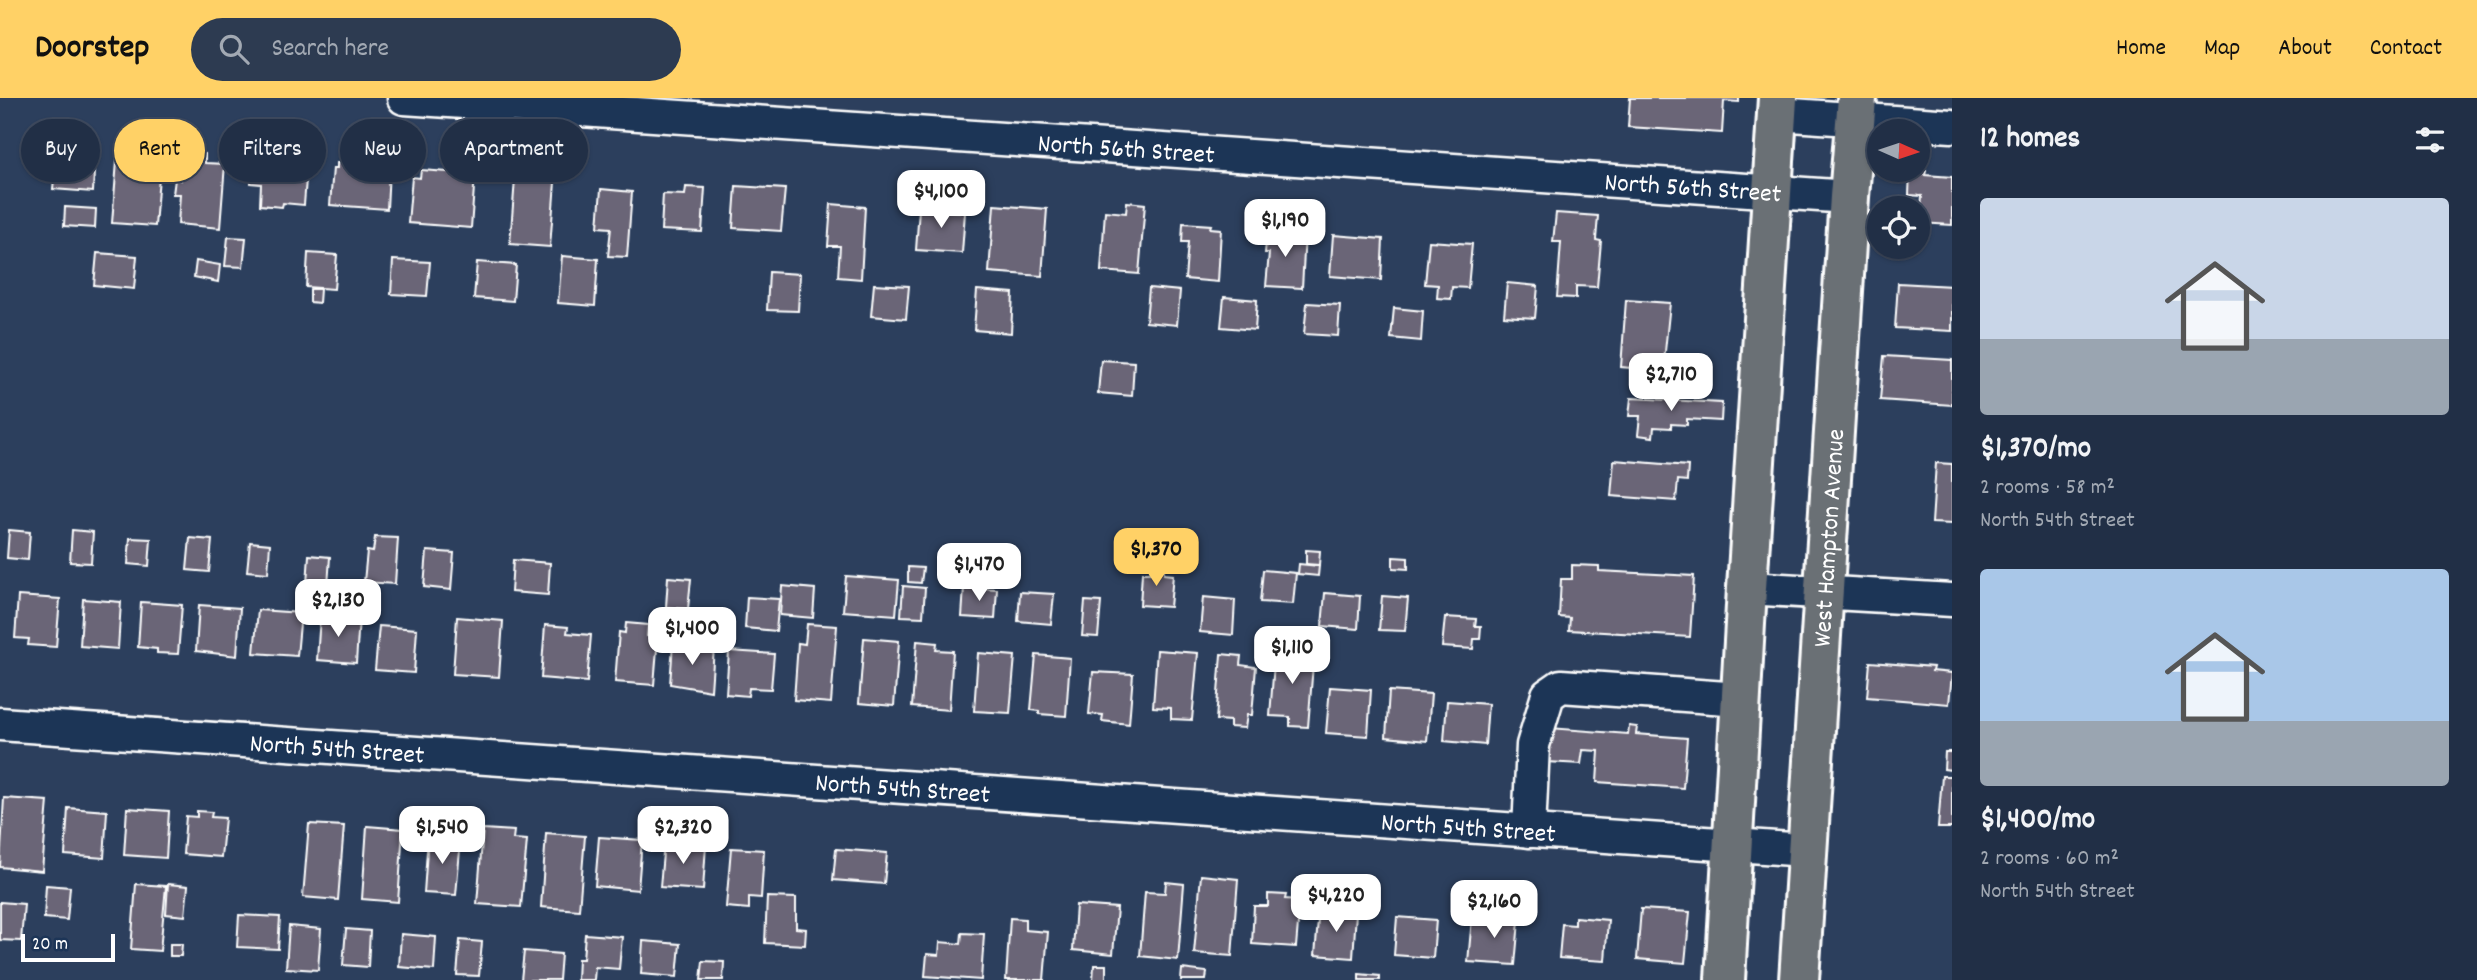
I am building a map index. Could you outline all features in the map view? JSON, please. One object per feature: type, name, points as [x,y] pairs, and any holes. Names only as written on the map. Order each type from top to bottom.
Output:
[{"type":"main road","points":[[1725,980],[1778,106]]},
{"type":"main road","name":"West Hampton Avenue","points":[[1800,980],[1806,850],[1857,109]]},
{"type":"street","name":"North 56th Street","points":[[404,98],[1849,197]]},
{"type":"street","points":[[1778,106],[1857,109],[1952,126]]},
{"type":"street","points":[[1747,588],[1952,600]]},
{"type":"street","points":[[1529,831],[1533,745],[1548,695],[1561,686],[1740,699]]},
{"type":"street","name":"North 54th Street","points":[[0,724],[1806,850]]},
{"type":"building","points":[[1630,98],[1739,98],[1739,102],[1724,101],[1722,133],[1628,127]]},
{"type":"building","points":[[205,163],[219,164],[219,182],[224,182],[220,228],[178,224],[180,194],[173,194],[175,182],[205,182]]},
{"type":"building","points":[[337,163],[340,163],[340,182],[388,182],[387,209],[330,205],[333,168],[337,168]]},
{"type":"building","points":[[426,170],[440,171],[440,182],[474,182],[471,228],[408,223],[412,182],[426,182]]},
{"type":"building","points":[[1930,175],[1952,177],[1952,225],[1930,224],[1930,196],[1909,195],[1910,182],[1930,182]]},
{"type":"building","points":[[54,182],[93,182],[93,192],[53,189]]},
{"type":"building","points":[[115,182],[159,182],[155,226],[112,223]]},
{"type":"building","points":[[306,182],[304,205],[260,205],[261,184],[251,183]]},
{"type":"building","points":[[515,182],[555,182],[550,247],[510,244]]},
{"type":"building","points":[[736,186],[785,189],[781,231],[733,228]]},
{"type":"building","points":[[686,187],[705,188],[702,232],[661,230],[663,194],[685,195]]},
{"type":"building","points":[[601,189],[632,192],[627,257],[608,256],[611,228],[598,227]]},
{"type":"building","points":[[1127,202],[1145,204],[1139,274],[1101,271],[1105,211],[1126,213]]},
{"type":"building","points":[[831,204],[865,207],[861,279],[838,277],[840,246],[828,246]]},
{"type":"building","points":[[937,204],[947,204],[947,211],[965,212],[962,253],[916,250],[919,209],[937,210]]},
{"type":"building","points":[[994,205],[1047,209],[1042,276],[989,272]]},
{"type":"building","points":[[65,207],[96,209],[95,228],[64,226]]},
{"type":"building","points":[[1556,213],[1598,216],[1596,240],[1601,241],[1597,287],[1576,286],[1576,298],[1557,297],[1561,242],[1553,242]]},
{"type":"building","points":[[1183,223],[1211,225],[1210,228],[1221,229],[1218,282],[1185,279],[1188,242],[1182,242]]},
{"type":"building","points":[[1267,231],[1305,234],[1302,288],[1266,286],[1269,253],[1265,253]]},
{"type":"building","points":[[1333,235],[1383,239],[1381,280],[1330,276]]},
{"type":"building","points":[[228,237],[246,238],[243,267],[225,266]]},
{"type":"building","points":[[1429,241],[1472,244],[1468,288],[1452,287],[1451,299],[1437,298],[1438,285],[1425,284]]},
{"type":"building","points":[[97,253],[137,256],[134,289],[94,285]]},
{"type":"building","points":[[308,253],[337,255],[334,289],[306,287]]},
{"type":"building","points":[[562,256],[598,259],[595,306],[558,303]]},
{"type":"building","points":[[393,260],[430,262],[427,296],[391,294]]},
{"type":"building","points":[[196,261],[220,265],[218,282],[194,277]]},
{"type":"building","points":[[477,262],[516,265],[513,301],[474,298]]},
{"type":"building","points":[[769,272],[800,274],[798,311],[767,310]]},
{"type":"building","points":[[1507,283],[1538,286],[1535,318],[1504,316]]},
{"type":"building","points":[[1898,283],[1952,286],[1952,331],[1895,328]]},
{"type":"building","points":[[874,284],[909,286],[906,319],[871,316]]},
{"type":"building","points":[[1149,288],[1180,291],[1177,325],[1146,322]]},
{"type":"building","points":[[310,289],[320,289],[319,303],[310,302]]},
{"type":"building","points":[[977,290],[1013,293],[1011,333],[974,330]]},
{"type":"building","points":[[1224,297],[1257,300],[1255,330],[1221,327]]},
{"type":"building","points":[[1626,300],[1670,303],[1663,371],[1621,367]]},
{"type":"building","points":[[1307,303],[1340,305],[1338,336],[1304,334]]},
{"type":"building","points":[[1394,308],[1423,311],[1421,341],[1391,338]]},
{"type":"building","points":[[1884,356],[1952,360],[1952,405],[1880,400]]},
{"type":"building","points":[[1101,360],[1134,362],[1132,396],[1098,393]]},
{"type":"building","points":[[1631,398],[1722,403],[1721,421],[1687,419],[1687,425],[1654,427],[1653,437],[1638,435],[1640,416],[1629,416]]},
{"type":"building","points":[[1614,460],[1688,466],[1687,481],[1678,480],[1676,501],[1611,496]]},
{"type":"building","points":[[1936,463],[1952,464],[1952,524],[1932,523]]},
{"type":"building","points":[[9,530],[30,532],[28,560],[7,558]]},
{"type":"building","points":[[72,530],[93,532],[91,563],[70,562]]},
{"type":"building","points":[[375,537],[398,538],[395,584],[364,582],[367,551],[373,552]]},
{"type":"building","points":[[130,538],[151,539],[149,566],[128,564]]},
{"type":"building","points":[[190,538],[212,540],[209,572],[187,570]]},
{"type":"building","points":[[250,542],[270,544],[268,573],[247,571]]},
{"type":"building","points":[[1306,550],[1320,551],[1319,565],[1306,564]]},
{"type":"building","points":[[427,551],[454,553],[451,590],[424,587]]},
{"type":"building","points":[[309,555],[330,557],[328,586],[307,584]]},
{"type":"building","points":[[1393,557],[1408,558],[1408,569],[1393,568]]},
{"type":"building","points":[[513,560],[550,563],[548,595],[511,592]]},
{"type":"building","points":[[1299,564],[1319,566],[1318,576],[1298,574]]},
{"type":"building","points":[[1151,565],[1164,566],[1164,574],[1173,575],[1170,607],[1140,605],[1142,573],[1150,573]]},
{"type":"building","points":[[1572,565],[1599,566],[1599,571],[1694,576],[1690,637],[1569,630],[1570,618],[1559,617],[1561,579],[1572,579]]},
{"type":"building","points":[[908,567],[923,568],[921,583],[908,582]]},
{"type":"building","points":[[1263,570],[1296,573],[1293,604],[1260,602]]},
{"type":"building","points":[[846,576],[899,580],[896,615],[843,611]]},
{"type":"building","points":[[668,577],[691,579],[688,609],[666,607]]},
{"type":"building","points":[[782,586],[815,589],[813,618],[780,615]]},
{"type":"building","points":[[903,586],[925,588],[923,617],[901,616]]},
{"type":"building","points":[[964,587],[997,589],[995,619],[962,617]]},
{"type":"building","points":[[1020,592],[1054,594],[1051,624],[1018,621]]},
{"type":"building","points":[[1325,593],[1360,596],[1358,629],[1322,626]]},
{"type":"building","points":[[18,596],[60,599],[56,647],[28,645],[29,639],[15,638]]},
{"type":"building","points":[[1382,596],[1408,598],[1405,631],[1379,630]]},
{"type":"building","points":[[747,597],[779,599],[776,631],[745,628]]},
{"type":"building","points":[[1203,597],[1235,600],[1233,635],[1200,632]]},
{"type":"building","points":[[83,599],[121,602],[118,649],[80,646]]},
{"type":"building","points":[[1085,601],[1101,602],[1098,637],[1082,636]]},
{"type":"building","points":[[141,602],[182,605],[178,654],[157,653],[157,649],[138,647]]},
{"type":"building","points":[[199,605],[240,608],[237,656],[196,651]]},
{"type":"building","points":[[258,610],[301,613],[297,656],[254,653]]},
{"type":"building","points":[[320,616],[359,618],[356,663],[317,660]]},
{"type":"building","points":[[457,617],[503,621],[499,677],[453,674]]},
{"type":"building","points":[[1445,617],[1476,619],[1475,626],[1481,626],[1480,639],[1474,639],[1473,649],[1442,647]]},
{"type":"building","points":[[626,623],[648,625],[647,636],[658,637],[654,685],[615,682],[619,632],[625,633]]},
{"type":"building","points":[[807,624],[837,626],[831,703],[794,700],[798,643],[805,644]]},
{"type":"building","points":[[545,625],[568,627],[567,633],[591,635],[587,682],[541,678]]},
{"type":"building","points":[[379,626],[417,629],[414,673],[375,670]]},
{"type":"building","points":[[864,638],[899,641],[894,706],[859,703]]},
{"type":"building","points":[[917,641],[937,643],[936,650],[953,651],[949,710],[912,707]]},
{"type":"building","points":[[673,644],[714,647],[711,691],[670,684]]},
{"type":"building","points":[[1275,649],[1314,652],[1308,727],[1290,726],[1290,717],[1270,716]]},
{"type":"building","points":[[1157,650],[1198,653],[1192,720],[1171,719],[1171,708],[1153,707]]},
{"type":"building","points":[[729,651],[774,654],[771,689],[749,688],[748,696],[726,694]]},
{"type":"building","points":[[978,653],[1015,656],[1010,713],[974,711]]},
{"type":"building","points":[[1221,654],[1241,656],[1240,665],[1256,667],[1252,715],[1247,715],[1245,728],[1230,727],[1230,721],[1216,720]]},
{"type":"building","points":[[1036,655],[1070,658],[1066,716],[1039,714],[1039,711],[1031,710]]},
{"type":"building","points":[[1870,662],[1933,667],[1932,671],[1952,673],[1949,704],[1867,697]]},
{"type":"building","points":[[1093,672],[1133,674],[1129,724],[1102,721],[1103,715],[1089,714]]},
{"type":"building","points":[[1330,687],[1371,690],[1368,736],[1326,733]]},
{"type":"building","points":[[1389,691],[1431,694],[1427,741],[1386,737]]},
{"type":"building","points":[[1447,701],[1488,704],[1485,745],[1444,741]]},
{"type":"building","points":[[1629,726],[1637,727],[1636,734],[1687,738],[1683,788],[1597,782],[1599,751],[1583,750],[1581,764],[1547,762],[1550,728],[1628,734]]},
{"type":"building","points":[[1945,752],[1952,752],[1952,770],[1944,769]]},
{"type":"building","points":[[1942,776],[1952,776],[1952,828],[1938,828]]},
{"type":"building","points":[[4,798],[48,801],[42,871],[0,867]]},
{"type":"building","points":[[68,808],[107,811],[104,858],[65,855]]},
{"type":"building","points":[[127,808],[169,811],[166,858],[124,855]]},
{"type":"building","points":[[197,811],[212,812],[211,817],[225,818],[221,857],[183,854],[186,816],[197,817]]},
{"type":"building","points":[[309,824],[344,826],[338,900],[303,897]]},
{"type":"building","points":[[367,826],[403,829],[398,902],[362,899]]},
{"type":"building","points":[[483,829],[514,831],[513,839],[527,840],[521,907],[477,904]]},
{"type":"building","points":[[546,833],[585,836],[579,910],[541,907]]},
{"type":"building","points":[[428,836],[461,839],[456,895],[424,893]]},
{"type":"building","points":[[599,837],[642,840],[638,890],[595,886]]},
{"type":"building","points":[[664,842],[706,845],[703,890],[660,887]]},
{"type":"building","points":[[731,848],[764,850],[761,898],[749,897],[749,909],[726,907]]},
{"type":"building","points":[[836,849],[887,853],[884,884],[833,880]]},
{"type":"building","points":[[1201,875],[1238,879],[1232,956],[1194,953]]},
{"type":"building","points":[[1166,882],[1184,884],[1178,960],[1140,956],[1145,892],[1165,893]]},
{"type":"building","points":[[136,884],[166,886],[160,951],[131,949]]},
{"type":"building","points":[[168,884],[188,886],[185,916],[166,914]]},
{"type":"building","points":[[46,885],[70,887],[67,920],[44,918]]},
{"type":"building","points":[[1268,894],[1286,895],[1285,899],[1300,900],[1296,947],[1252,944],[1254,906],[1268,906]]},
{"type":"building","points":[[767,897],[796,898],[796,928],[806,929],[805,945],[765,943]]},
{"type":"building","points":[[0,902],[24,904],[21,941],[0,940]]},
{"type":"building","points":[[1076,905],[1117,908],[1113,954],[1073,950]]},
{"type":"building","points":[[1319,909],[1356,913],[1353,958],[1315,955]]},
{"type":"building","points":[[1641,909],[1690,912],[1685,963],[1637,959]]},
{"type":"building","points":[[1485,913],[1506,914],[1505,920],[1519,921],[1515,965],[1468,962],[1472,918],[1485,919]]},
{"type":"building","points":[[239,915],[280,917],[278,949],[237,947]]},
{"type":"building","points":[[1397,917],[1436,920],[1433,958],[1394,955]]},
{"type":"building","points":[[1575,917],[1608,920],[1605,961],[1559,958],[1562,924],[1575,925]]},
{"type":"building","points":[[1010,918],[1025,919],[1025,930],[1048,932],[1044,980],[1006,980]]},
{"type":"building","points":[[289,926],[321,929],[318,970],[286,968]]},
{"type":"building","points":[[346,929],[370,931],[368,967],[343,965]]},
{"type":"building","points":[[962,933],[984,934],[981,980],[925,976],[927,954],[939,955],[940,942],[961,944]]},
{"type":"building","points":[[401,934],[436,937],[434,970],[399,967]]},
{"type":"building","points":[[585,934],[622,937],[619,969],[595,967],[594,980],[577,980],[578,959],[583,959]]},
{"type":"building","points":[[460,940],[482,942],[479,976],[457,975]]},
{"type":"building","points":[[643,941],[680,944],[677,977],[641,974]]},
{"type":"building","points":[[170,944],[182,944],[181,956],[170,956]]},
{"type":"building","points":[[524,951],[561,954],[559,980],[521,980]]},
{"type":"building","points":[[703,961],[724,962],[723,980],[701,980]]},
{"type":"building","points":[[1094,965],[1106,965],[1106,980],[1093,980]]},
{"type":"building","points":[[1182,969],[1207,972],[1206,980],[1181,980]]},
{"type":"building","points":[[1359,974],[1380,976],[1380,980],[1359,980]]}]
